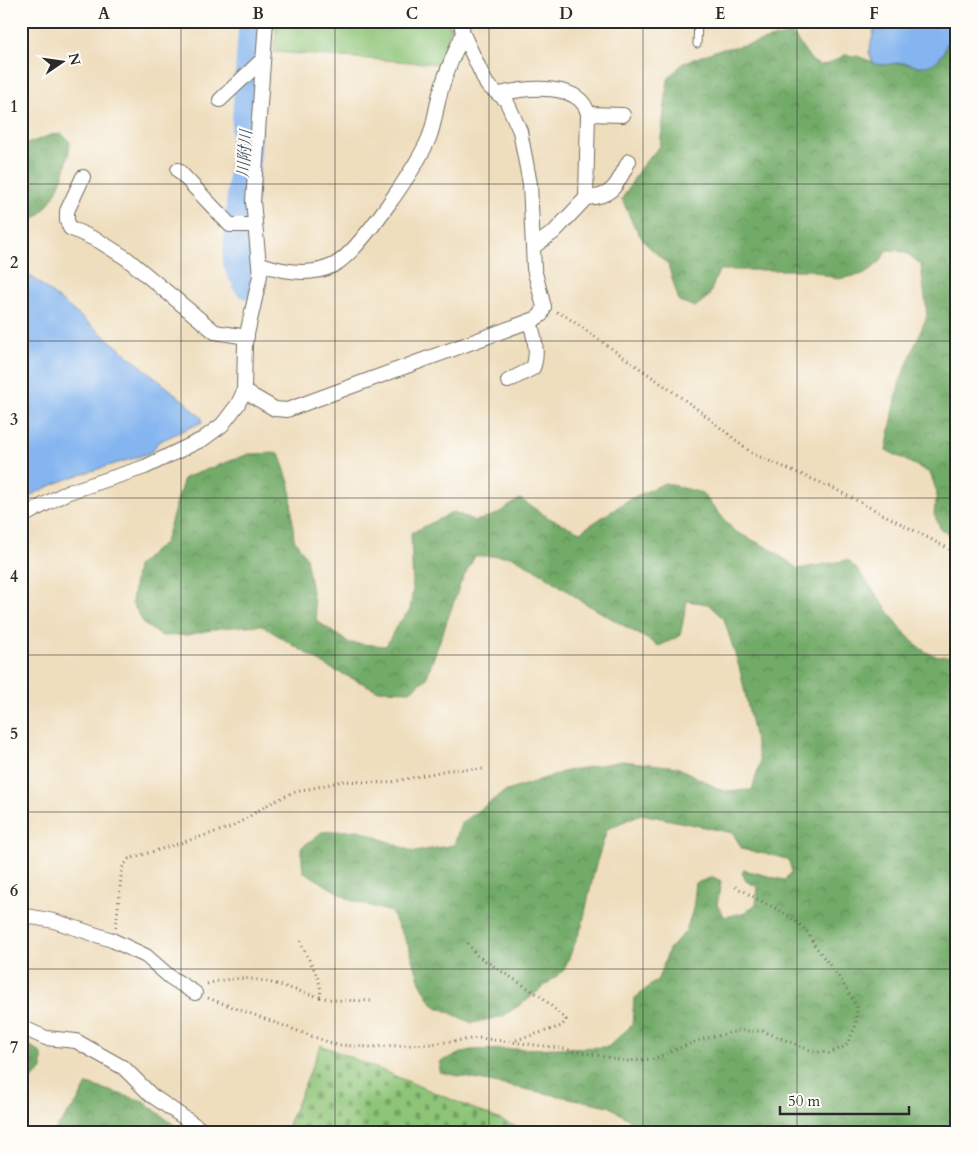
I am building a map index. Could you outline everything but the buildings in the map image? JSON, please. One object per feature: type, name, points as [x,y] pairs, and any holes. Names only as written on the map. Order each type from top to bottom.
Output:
[{"type":"street","points":[[255,398],[247,337],[260,270],[244,226],[253,201],[255,67],[266,21]]},
{"type":"street","points":[[255,398],[275,410],[287,410],[530,321],[541,315],[544,307],[534,269],[530,184],[520,131],[512,110],[501,94],[487,85],[462,28]]},
{"type":"street","points":[[260,270],[318,271],[336,264],[371,229],[413,168],[429,138],[441,89],[462,28]]},
{"type":"street","points":[[220,100],[255,67]]},
{"type":"street","points":[[501,94],[542,90],[571,93],[579,97],[586,105],[588,114],[586,198]]},
{"type":"street","points":[[588,114],[623,115]]},
{"type":"street","points":[[533,247],[554,232],[586,198],[605,196],[612,192],[629,161]]},
{"type":"street","points":[[178,170],[230,225],[244,226]]},
{"type":"street","points":[[83,177],[67,211],[67,221],[70,228],[99,241],[126,258],[215,332],[247,337]]},
{"type":"street","points":[[508,381],[533,368],[535,361],[534,336],[530,321]]},
{"type":"street","points":[[21,517],[66,492],[145,467],[203,439],[255,398]]},
{"type":"street","points":[[21,915],[54,921],[112,940],[146,956],[170,977],[195,993]]},
{"type":"street","points":[[21,1027],[46,1038],[76,1041],[124,1068],[151,1096],[204,1132]]},
{"type":"lane","points":[[697,44],[698,21]]},
{"type":"path","points":[[544,307],[567,317],[696,408],[753,454],[831,487],[957,553]]},
{"type":"path","points":[[112,940],[117,924],[122,868],[129,859],[232,826],[292,793],[343,781],[387,783],[448,770],[484,769]]},
{"type":"path","points":[[195,993],[336,1045],[371,1047],[430,1044],[479,1038],[627,1061],[653,1059],[702,1039],[738,1031],[763,1031],[812,1051],[829,1054],[846,1046],[856,1025],[857,1007],[806,929],[789,916],[732,885]]},
{"type":"path","points":[[301,941],[307,959],[318,978],[320,997]]},
{"type":"path","points":[[468,943],[476,955],[542,997],[566,1020],[562,1026],[510,1042]]},
{"type":"path","points":[[195,993],[206,984],[239,976],[256,978],[334,1000],[371,1001]]},
{"type":"green space","points":[[277,21],[450,21],[447,43],[439,64],[274,52]]},
{"type":"green space","points":[[950,21],[957,21],[957,537],[941,530],[934,514],[937,492],[930,473],[886,450],[899,384],[927,316],[921,265],[906,253],[886,250],[881,261],[869,271],[860,275],[837,279],[810,270],[719,270],[709,296],[695,307],[679,301],[668,265],[645,243],[633,224],[622,199],[641,167],[660,146],[668,79],[683,63],[718,50],[792,33],[812,61],[820,65],[828,64],[845,55],[857,56],[881,65],[903,63],[920,67],[941,57],[946,49]]},
{"type":"green space","points":[[62,134],[70,142],[69,154],[62,179],[56,192],[41,213],[21,227],[21,146],[51,135]]},
{"type":"green space","points":[[279,453],[290,485],[294,539],[306,557],[317,621],[349,643],[386,646],[397,625],[410,610],[413,590],[411,533],[454,512],[475,521],[495,515],[520,499],[549,518],[580,532],[630,499],[665,483],[702,493],[734,531],[771,549],[798,569],[848,560],[867,582],[906,635],[916,645],[926,652],[933,654],[957,656],[957,1132],[634,1132],[632,1122],[609,1106],[439,1072],[441,1061],[470,1050],[608,1047],[632,1025],[634,999],[658,979],[669,949],[686,931],[693,909],[696,883],[713,877],[721,881],[717,905],[725,917],[746,912],[756,904],[758,887],[746,881],[742,873],[744,870],[784,880],[792,872],[789,861],[778,856],[742,849],[733,833],[641,814],[607,829],[595,868],[582,926],[564,970],[526,1001],[503,1016],[472,1023],[433,1005],[420,982],[409,947],[391,912],[350,900],[303,871],[301,848],[322,832],[359,830],[414,852],[454,845],[461,823],[504,792],[566,771],[622,761],[677,767],[723,791],[752,790],[760,763],[740,670],[724,619],[708,604],[687,601],[680,636],[659,646],[583,602],[543,574],[511,556],[475,556],[461,582],[426,679],[410,691],[377,690],[330,668],[261,625],[220,628],[188,635],[162,636],[145,625],[132,603],[137,566],[165,542],[184,478],[249,454]]},
{"type":"green space","points":[[21,1039],[42,1054],[42,1070],[21,1089]]},
{"type":"green space","points":[[321,1045],[522,1129],[526,1132],[285,1132]]},
{"type":"green space","points":[[87,1084],[143,1101],[183,1132],[53,1132],[78,1101]]},
{"type":"water","points":[[876,21],[950,21],[944,51],[940,58],[927,65],[917,66],[896,63],[881,65],[873,63],[869,52]]},
{"type":"water","points":[[21,268],[184,401],[202,418],[202,422],[158,442],[152,452],[52,485],[21,501]]},
{"type":"waterway","name":"川附川","points":[[248,283],[249,277],[242,271],[238,261],[254,21]]}]
